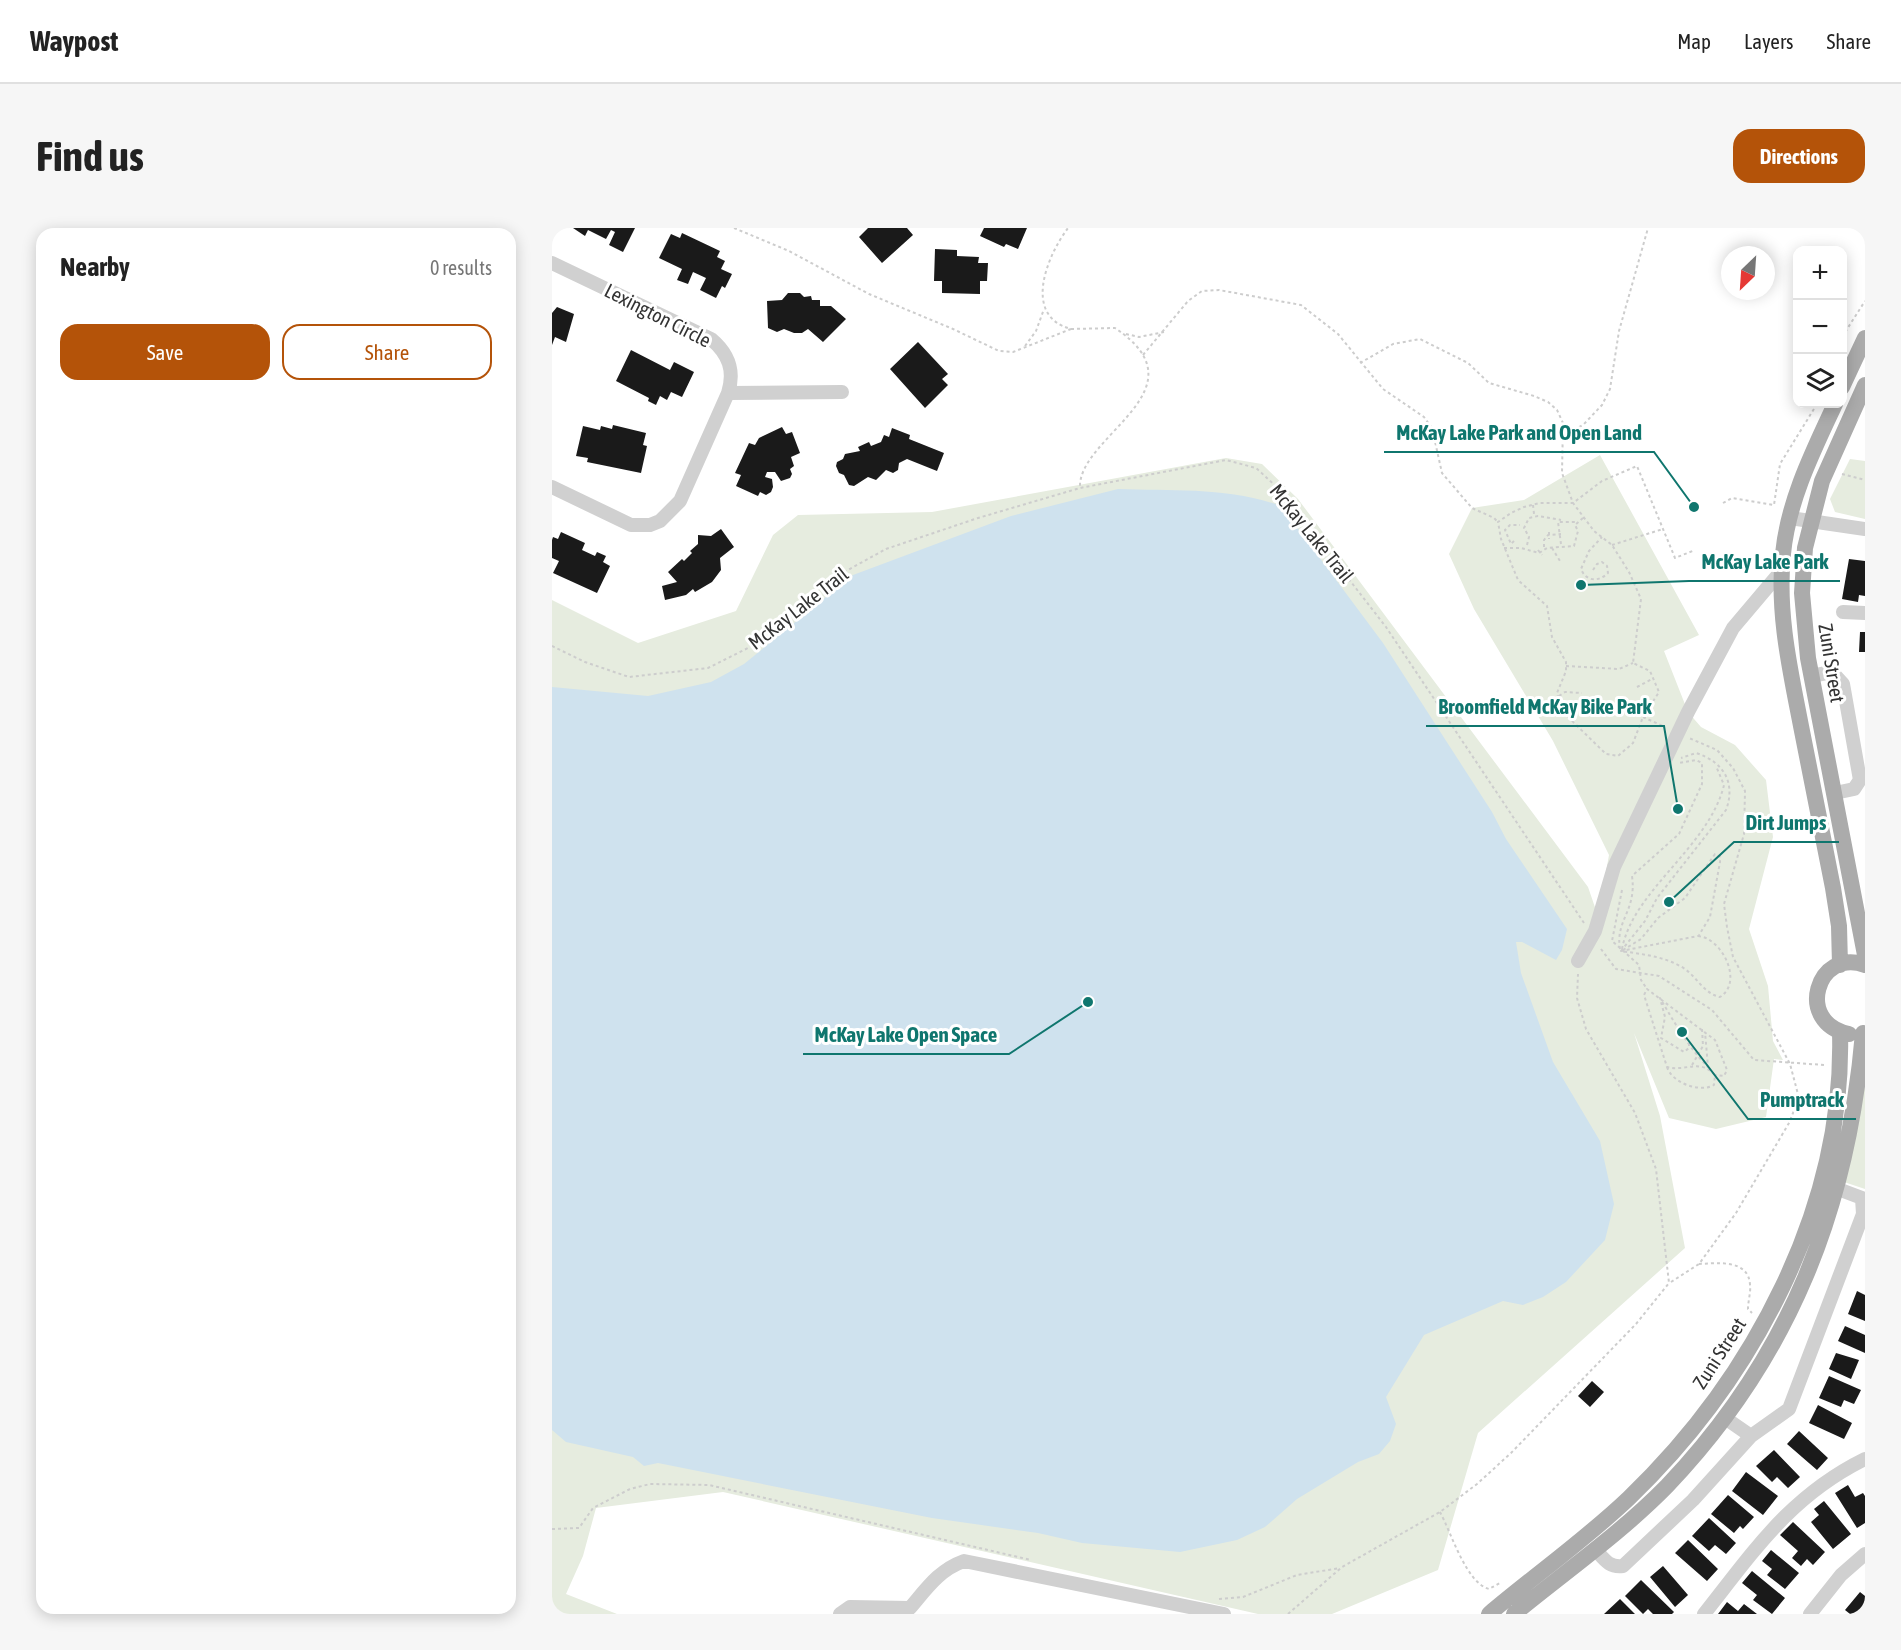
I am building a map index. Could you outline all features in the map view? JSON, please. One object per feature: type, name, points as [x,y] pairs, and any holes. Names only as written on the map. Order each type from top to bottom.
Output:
[{"type":"main road","points":[[1847,376],[1865,338]]},
{"type":"main road","name":"Zuni Street","points":[[1865,385],[1822,481],[1810,520],[1805,548],[1802,593],[1811,676],[1865,955]]},
{"type":"main road","name":"Zuni Street","points":[[1833,408],[1803,474],[1790,518],[1782,570],[1782,612],[1786,652],[1833,888],[1839,926],[1840,965]]},
{"type":"main road","points":[[1864,1032],[1840,1032],[1823,1018],[1816,998],[1823,978],[1840,965],[1850,962],[1865,965]]},
{"type":"main road","name":"Zuni Street","points":[[1489,1614],[1574,1546],[1644,1483],[1693,1428],[1740,1363],[1782,1286],[1813,1210],[1825,1166],[1840,1082],[1840,1032]]},
{"type":"main road","name":"Zuni Street","points":[[1514,1614],[1595,1549],[1666,1486],[1725,1418],[1776,1340],[1824,1232],[1838,1189],[1852,1117],[1864,1032]]},
{"type":"street","name":"Lexington Circle","points":[[552,263],[711,339],[729,360],[732,374],[728,393],[680,501],[660,521],[650,525],[631,525],[552,487]]},
{"type":"street","points":[[728,393],[842,392]]},
{"type":"street","points":[[1790,518],[1865,529]]},
{"type":"street","points":[[1578,961],[1595,931],[1614,867],[1678,733],[1733,628],[1782,570]]},
{"type":"street","points":[[1843,612],[1865,613]]},
{"type":"street","points":[[1811,676],[1832,672],[1843,684],[1860,780],[1854,789],[1835,793]]},
{"type":"street","points":[[1595,1549],[1608,1564],[1616,1567],[1623,1566],[1693,1500],[1751,1436],[1789,1409],[1863,1214],[1862,1198],[1838,1189]]},
{"type":"street","points":[[1725,1418],[1751,1436]]},
{"type":"street","points":[[1704,1614],[1779,1521],[1800,1500],[1842,1471],[1865,1459]]},
{"type":"street","points":[[1810,1614],[1841,1575],[1865,1554]]},
{"type":"street","points":[[840,1614],[850,1607],[910,1608],[937,1575],[948,1567],[964,1561],[1224,1614]]},
{"type":"path","points":[[734,228],[789,251],[868,294],[953,329],[999,351],[1013,352],[1071,329],[1098,327],[1118,330],[1139,337],[1164,332]]},
{"type":"path","points":[[1025,346],[1036,331],[1044,308],[1047,268],[1058,241],[1068,228]]},
{"type":"path","points":[[1562,438],[1584,424],[1602,405],[1610,388],[1619,331],[1648,228]]},
{"type":"path","points":[[1143,355],[1188,301],[1202,291],[1219,290],[1301,305],[1338,334],[1383,388],[1424,417],[1432,428],[1442,473],[1472,508],[1498,522],[1518,580],[1547,606],[1552,637],[1566,666],[1558,696],[1568,717],[1606,754],[1618,756],[1628,751],[1640,731],[1643,717],[1659,692],[1650,671],[1633,663],[1618,669],[1566,666]]},
{"type":"path","points":[[1847,329],[1865,301]]},
{"type":"path","points":[[1044,308],[1053,322],[1071,329]]},
{"type":"path","points":[[1080,489],[1079,479],[1085,464],[1132,414],[1141,399],[1146,380],[1147,366],[1143,355],[1118,330]]},
{"type":"path","points":[[1360,363],[1394,344],[1420,339],[1468,363],[1489,383],[1548,402],[1557,410],[1563,423],[1562,473],[1573,503],[1602,537],[1612,545],[1629,572],[1641,599],[1633,663]]},
{"type":"path","points":[[1723,503],[1731,498],[1774,505],[1780,464],[1815,408]]},
{"type":"path","name":"McKay Lake Trail","points":[[552,646],[585,662],[629,677],[708,668],[748,648],[826,582],[886,549],[978,518],[1080,489],[1226,460],[1256,468],[1278,488],[1331,553],[1386,627],[1580,921],[1595,931]]},
{"type":"path","points":[[1498,522],[1511,513],[1533,505],[1573,503],[1602,480],[1637,466],[1675,558],[1695,550]]},
{"type":"path","points":[[1839,473],[1865,480]]},
{"type":"path","points":[[1526,531],[1533,515],[1533,505]]},
{"type":"path","points":[[1533,515],[1550,520],[1572,521],[1576,524]]},
{"type":"path","points":[[1572,528],[1584,517]]},
{"type":"path","points":[[1558,521],[1561,546]]},
{"type":"path","points":[[1532,544],[1526,531],[1520,525],[1510,525],[1505,530],[1512,544],[1529,551],[1540,552],[1549,547],[1574,546],[1577,542],[1576,524]]},
{"type":"path","points":[[1612,545],[1663,529]]},
{"type":"path","points":[[1543,533],[1560,535]]},
{"type":"path","points":[[1549,535],[1544,540],[1560,561]]},
{"type":"path","points":[[1593,570],[1602,562],[1608,566],[1608,573],[1599,579],[1593,579],[1584,575],[1581,569],[1589,551],[1602,537]]},
{"type":"path","points":[[1521,548],[1529,541]]},
{"type":"path","points":[[1506,547],[1512,544]]},
{"type":"path","points":[[1527,545],[1529,551]]},
{"type":"path","points":[[1637,687],[1654,678]]},
{"type":"path","points":[[1558,696],[1565,692],[1582,693]]},
{"type":"path","points":[[1288,1614],[1342,1567],[1440,1512],[1511,1453],[1636,1324],[1669,1282],[1699,1264],[1736,1213],[1789,1123],[1798,1098],[1790,1064],[1733,957],[1727,927],[1724,904],[1743,834],[1744,791],[1733,768],[1717,750],[1643,717]]},
{"type":"path","points":[[1696,753],[1725,773],[1731,785],[1731,797],[1726,810],[1662,891],[1645,921],[1621,951],[1618,934],[1632,904],[1632,876],[1679,834],[1702,784],[1702,763],[1689,761],[1672,768],[1679,759],[1696,753]]},
{"type":"path","points":[[1621,951],[1624,936],[1638,911],[1703,830],[1716,806],[1724,785],[1715,764]]},
{"type":"path","points":[[1621,951],[1641,939],[1658,918],[1685,898],[1715,854],[1720,857],[1720,862],[1710,917],[1698,936]]},
{"type":"path","points":[[1621,885],[1622,896],[1612,941],[1639,965],[1640,974],[1647,989],[1660,998],[1703,1030],[1715,1040],[1726,1070],[1724,1076],[1715,1075],[1698,1057],[1660,998]]},
{"type":"path","points":[[1580,921],[1580,931]]},
{"type":"path","points":[[1595,931],[1602,954],[1616,969],[1659,976],[1712,1010],[1754,1059],[1790,1064],[1824,1065]]},
{"type":"path","points":[[1698,936],[1709,937],[1716,942],[1728,964],[1731,984],[1726,993],[1720,997],[1712,995],[1680,965],[1655,956],[1621,951],[1698,936]]},
{"type":"path","points":[[1578,961],[1577,998],[1586,1029],[1635,1113],[1656,1169],[1669,1282]]},
{"type":"path","points":[[1647,989],[1644,995],[1673,1080],[1706,1088],[1714,1085],[1715,1075]]},
{"type":"path","points":[[1660,998],[1665,1017],[1661,1038],[1684,1052],[1689,1048],[1689,1043]]},
{"type":"path","points":[[1692,1065],[1703,1046],[1703,1030]]},
{"type":"path","points":[[1703,1030],[1708,1067]]},
{"type":"path","points":[[1667,1067],[1679,1070],[1692,1065],[1708,1067]]},
{"type":"path","points":[[1699,1264],[1724,1263],[1740,1268],[1746,1273],[1750,1286],[1748,1309],[1752,1313]]},
{"type":"path","points":[[552,1529],[579,1528],[593,1508],[630,1489],[650,1484],[688,1484],[719,1488],[1038,1562]]},
{"type":"path","points":[[1440,1512],[1461,1558],[1480,1585],[1489,1589],[1500,1583]]},
{"type":"path","points":[[1211,1598],[1243,1597],[1297,1575],[1342,1567]]},
{"type":"shaded area","points":[[1600,455],[1699,635],[1664,651],[1688,712],[1701,727],[1735,745],[1766,780],[1773,837],[1749,929],[1768,986],[1773,1041],[1783,1060],[1774,1059],[1766,1117],[1716,1129],[1669,1118],[1634,1033],[1660,1116],[1685,1248],[1478,1433],[1438,1570],[1332,1614],[1258,1614],[723,1492],[596,1508],[583,1556],[566,1594],[617,1614],[552,1614],[552,600],[638,643],[736,611],[773,535],[798,515],[932,512],[1226,458],[1262,464],[1298,499],[1588,887],[1598,916],[1609,855],[1553,741],[1474,609],[1449,554],[1472,508],[1524,500]]},
{"type":"shaded area","points":[[1850,459],[1865,461],[1865,519],[1835,512],[1830,499]]},
{"type":"shaded area","points":[[1865,1078],[1865,1189],[1844,1182]]},
{"type":"water","points":[[1118,489],[1221,493],[1281,506],[1383,643],[1492,812],[1506,839],[1567,929],[1562,950],[1556,960],[1522,942],[1516,942],[1521,973],[1553,1062],[1600,1141],[1614,1204],[1605,1240],[1566,1282],[1543,1297],[1523,1305],[1503,1301],[1424,1335],[1386,1397],[1396,1424],[1390,1441],[1379,1454],[1358,1462],[1297,1499],[1265,1527],[1237,1540],[1180,1552],[1082,1543],[1038,1533],[932,1518],[658,1463],[644,1466],[633,1457],[566,1442],[552,1430],[552,687],[648,696],[711,682],[744,664],[853,575],[1011,516]]},
{"type":"building","points":[[573,228],[635,228],[623,252],[609,245],[615,232],[611,230],[606,239],[588,230],[585,236]]},
{"type":"building","points":[[868,228],[907,228],[913,235],[882,263],[859,237]]},
{"type":"building","points":[[984,228],[1027,228],[1018,249],[1006,244],[1004,247],[980,236]]},
{"type":"building","points":[[682,233],[720,251],[717,257],[725,261],[721,269],[732,274],[725,288],[722,286],[716,298],[700,290],[706,278],[693,272],[688,284],[677,280],[682,269],[659,258],[671,234],[680,238]]},
{"type":"building","points":[[935,249],[957,250],[957,256],[979,257],[978,263],[988,263],[987,281],[980,281],[980,294],[942,293],[942,281],[934,281]]},
{"type":"building","points":[[788,293],[800,293],[804,297],[811,296],[812,300],[820,300],[820,306],[831,306],[846,319],[823,342],[808,329],[802,333],[794,333],[784,329],[777,332],[768,328],[767,301],[782,300]]},
{"type":"building","points":[[557,307],[574,314],[566,342],[555,337],[552,345],[552,313]]},
{"type":"building","points":[[918,342],[948,374],[942,379],[948,385],[925,408],[890,369]]},
{"type":"building","points":[[631,350],[670,370],[674,362],[694,372],[682,397],[671,392],[667,400],[660,396],[656,405],[648,401],[649,398],[616,381]]},
{"type":"building","points":[[613,425],[646,433],[643,445],[647,446],[641,473],[587,462],[588,458],[576,456],[583,426],[600,430],[601,426],[612,429]]},
{"type":"building","points":[[782,427],[786,434],[792,432],[800,453],[791,457],[794,466],[790,469],[792,474],[790,478],[781,481],[775,472],[767,472],[765,477],[772,479],[773,487],[766,495],[760,492],[758,496],[736,486],[741,475],[735,473],[749,443],[755,445],[759,438]]},
{"type":"building","points":[[892,428],[910,435],[909,439],[944,453],[937,471],[907,459],[899,463],[898,470],[893,473],[886,470],[876,480],[868,477],[854,486],[849,485],[844,475],[839,473],[837,462],[843,459],[845,454],[860,451],[858,447],[869,442],[871,446],[881,442],[884,435],[889,437]]},
{"type":"building","points":[[721,529],[734,547],[720,558],[721,570],[712,582],[695,592],[693,589],[686,595],[665,600],[662,586],[677,582],[668,572],[692,553],[690,551],[698,544],[698,535],[711,536]]},
{"type":"building","points":[[561,532],[585,543],[582,550],[595,556],[597,552],[606,556],[603,562],[610,566],[597,593],[553,573],[559,561],[552,558],[552,540],[553,537],[558,539]]},
{"type":"building","points":[[1849,559],[1865,561],[1865,596],[1859,595],[1858,602],[1842,599]]},
{"type":"building","points":[[1860,632],[1865,632],[1865,652],[1859,652]]},
{"type":"building","points":[[1857,1291],[1865,1295],[1865,1321],[1848,1314]]},
{"type":"building","points":[[1845,1326],[1865,1335],[1865,1353],[1838,1341]]},
{"type":"building","points":[[1836,1353],[1859,1360],[1851,1379],[1829,1369]]},
{"type":"building","points":[[1829,1376],[1861,1390],[1854,1404],[1844,1400],[1841,1407],[1819,1398]]},
{"type":"building","points":[[1592,1381],[1604,1392],[1590,1407],[1578,1396]]},
{"type":"building","points":[[1818,1405],[1852,1423],[1844,1439],[1809,1423]]},
{"type":"building","points":[[1799,1431],[1828,1458],[1817,1470],[1787,1444]]},
{"type":"building","points":[[1774,1450],[1800,1477],[1788,1488],[1777,1477],[1772,1482],[1756,1466]]},
{"type":"building","points":[[1746,1472],[1778,1496],[1763,1515],[1732,1491]]},
{"type":"building","points":[[1848,1485],[1855,1497],[1863,1493],[1865,1496],[1865,1523],[1857,1528],[1835,1493]]},
{"type":"building","points":[[1728,1495],[1754,1517],[1743,1529],[1740,1526],[1734,1533],[1711,1514]]},
{"type":"building","points":[[1824,1501],[1851,1534],[1833,1549],[1811,1522],[1819,1515],[1814,1509]]},
{"type":"building","points":[[1709,1518],[1736,1543],[1726,1554],[1715,1545],[1709,1551],[1692,1536]]},
{"type":"building","points":[[1793,1522],[1825,1552],[1813,1565],[1807,1559],[1801,1566],[1792,1558],[1798,1551],[1780,1535]]},
{"type":"building","points":[[1688,1540],[1718,1569],[1707,1581],[1675,1553]]},
{"type":"building","points":[[1771,1550],[1799,1573],[1785,1589],[1767,1575],[1772,1569],[1762,1561]]},
{"type":"building","points":[[1663,1566],[1688,1595],[1675,1607],[1650,1577]]},
{"type":"building","points":[[1752,1571],[1785,1598],[1772,1614],[1753,1600],[1757,1595],[1742,1583]]},
{"type":"building","points":[[1641,1580],[1674,1612],[1672,1614],[1653,1614],[1648,1609],[1643,1614],[1625,1596]]},
{"type":"building","points":[[1860,1592],[1865,1596],[1865,1614],[1850,1614],[1845,1610]]},
{"type":"building","points":[[1620,1599],[1635,1614],[1604,1614]]},
{"type":"building","points":[[1727,1602],[1738,1611],[1744,1604],[1757,1614],[1718,1614]]},
{"type":"place","name":"McKay Lake Park and Open Land","points":[[1694,507]]},
{"type":"place","name":"McKay Lake Park","points":[[1581,585]]},
{"type":"place","name":"Broomfield McKay Bike Park","points":[[1678,809]]},
{"type":"place","name":"Dirt Jumps","points":[[1669,902]]},
{"type":"place","name":"McKay Lake Open Space","points":[[1088,1002]]},
{"type":"place","name":"Pumptrack","points":[[1682,1032]]}]
